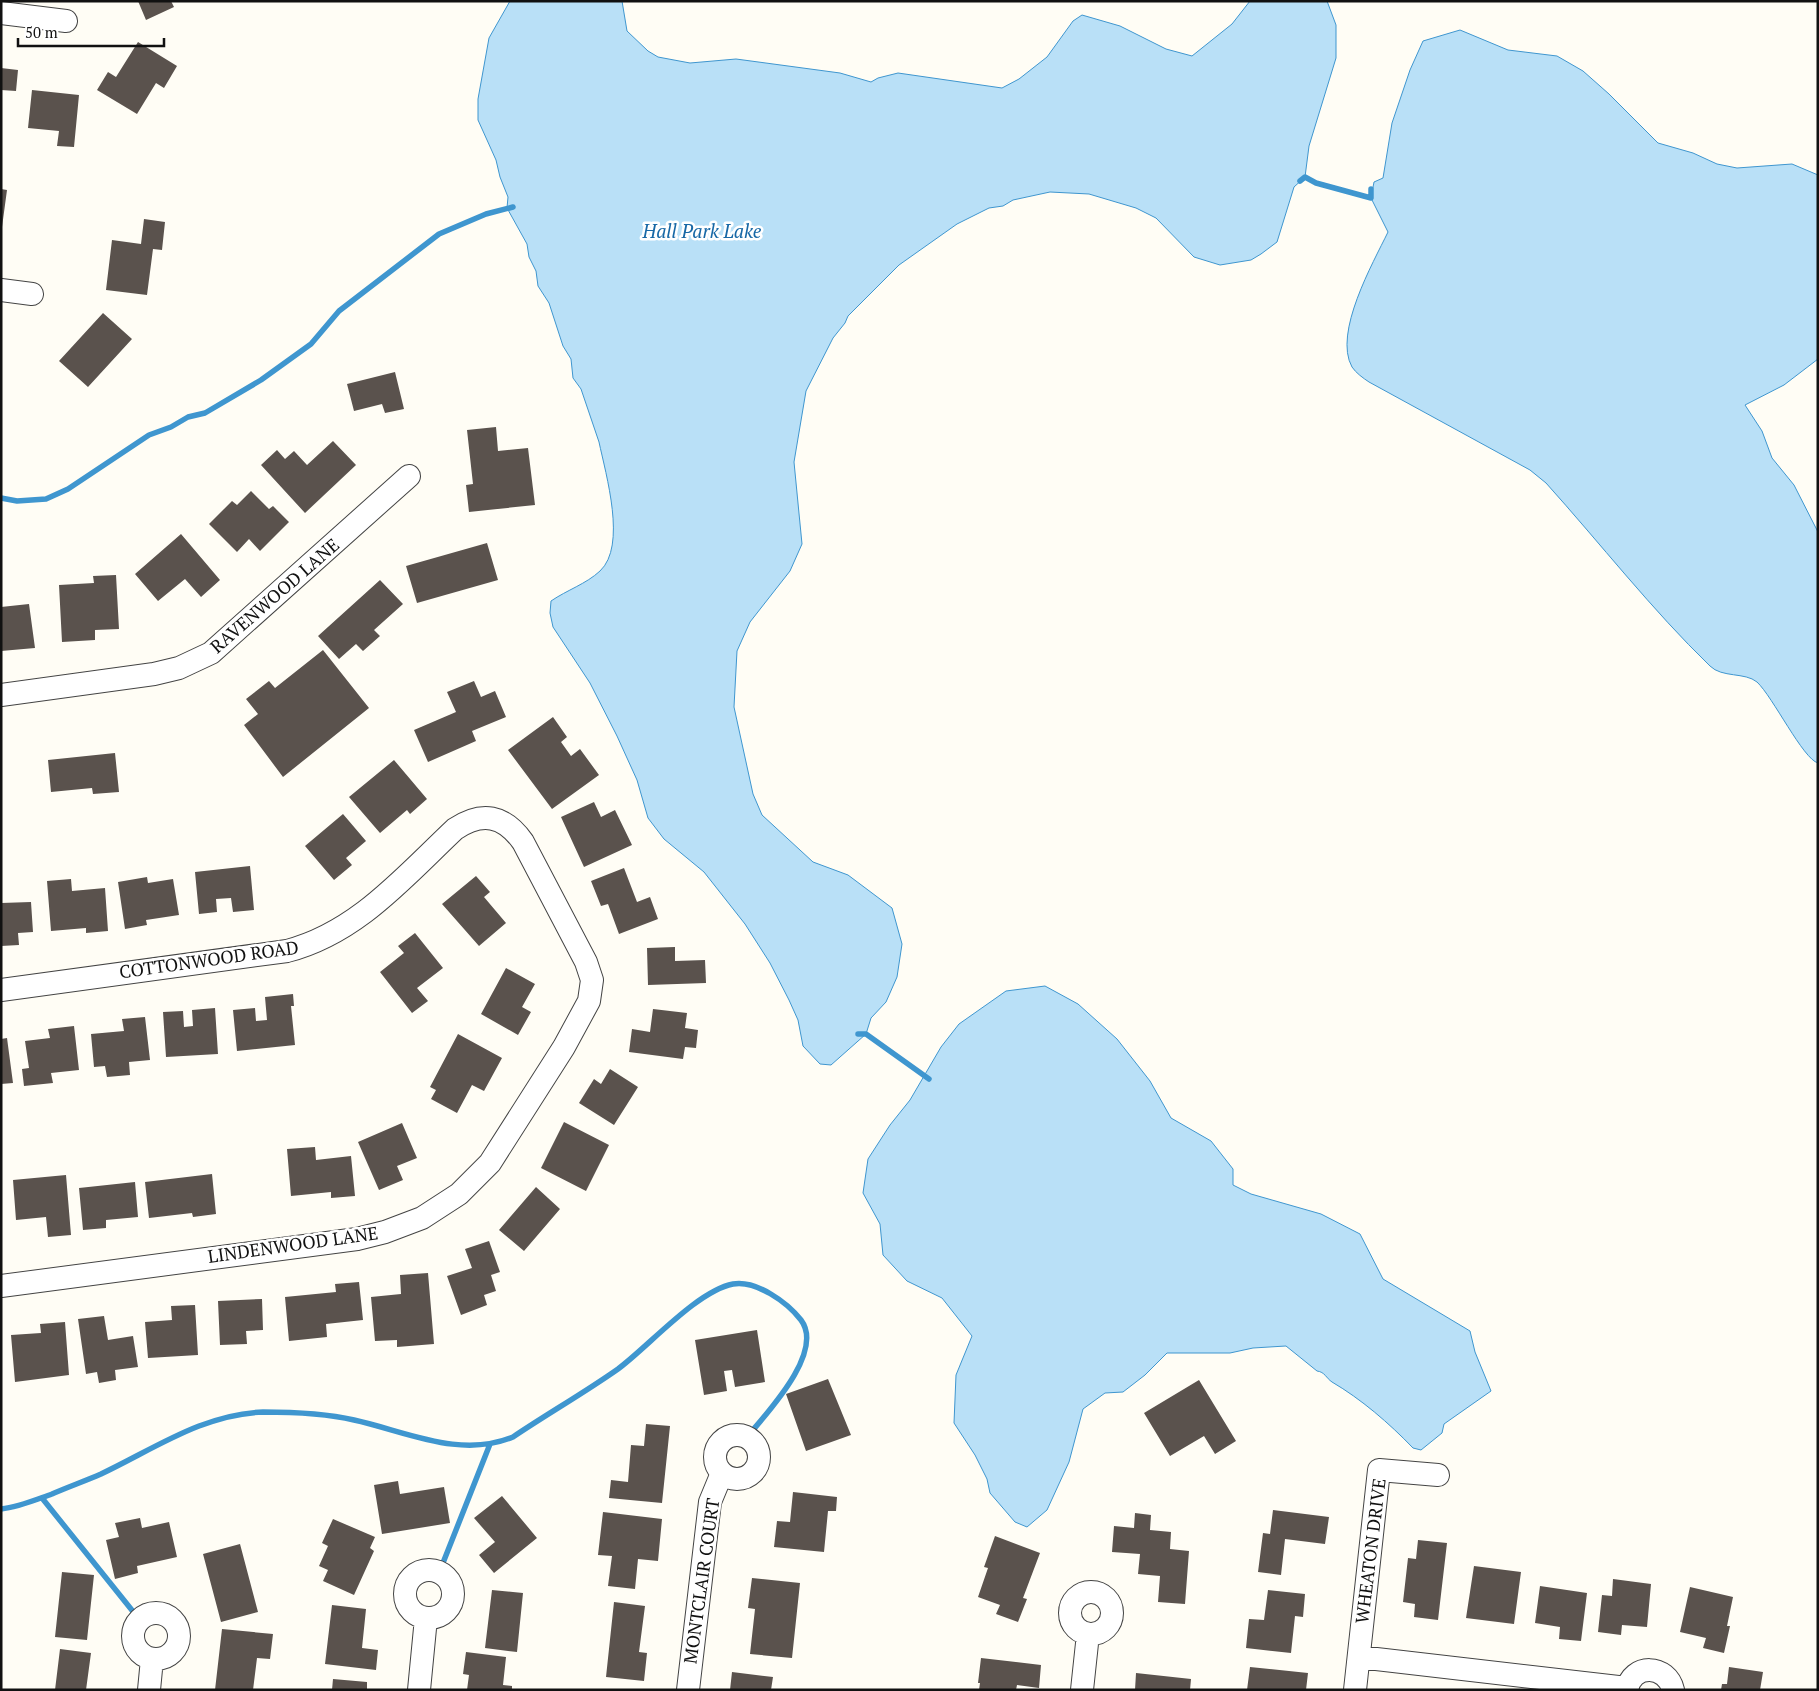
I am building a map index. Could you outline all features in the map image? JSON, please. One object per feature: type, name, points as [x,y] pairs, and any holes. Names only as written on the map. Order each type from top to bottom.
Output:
[{"type":"street","points":[[1,13],[66,21]]},
{"type":"street","points":[[1,290],[32,294]]},
{"type":"street","name":"RAVENWOOD LANE","points":[[1,695],[154,674],[179,668],[211,653],[409,476]]},
{"type":"street","name":"COTTONWOOD ROAD","points":[[1,990],[287,951],[316,942],[340,930],[371,907],[455,829],[465,822],[483,818],[506,822],[514,829],[575,940]]},
{"type":"street","name":"LINDENWOOD LANE","points":[[1,1286],[356,1238],[385,1232],[422,1218],[459,1194],[490,1163],[564,1047],[589,1001],[592,980],[575,940]]},
{"type":"street","name":"WHEATON DRIVE","points":[[1355,1690],[1379,1470],[1438,1475]]},
{"type":"street","name":"MONTCLAIR COURT","points":[[688,1690],[710,1502],[722,1473]]},
{"type":"street","points":[[419,1690],[426,1618]]},
{"type":"street","points":[[1082,1690],[1088,1634]]},
{"type":"street","points":[[1359,1657],[1627,1689],[1630,1679],[1637,1672],[1648,1669],[1657,1670],[1666,1676],[1673,1690]]},
{"type":"street","points":[[149,1690],[152,1658]]},
{"type":"water","name":"Hall Park Lake","points":[[510,1],[622,1],[627,31],[648,51],[658,57],[690,63],[736,59],[840,73],[871,82],[878,78],[898,73],[1002,88],[1019,79],[1047,57],[1073,21],[1082,15],[1120,26],[1166,49],[1192,56],[1232,24],[1250,1],[1327,1],[1336,25],[1336,58],[1309,146],[1305,177],[1294,187],[1277,242],[1261,254],[1251,260],[1220,265],[1194,257],[1156,218],[1136,208],[1089,194],[1050,192],[1013,200],[1003,206],[989,208],[957,224],[899,265],[848,316],[833,338],[806,391],[794,462],[802,544],[790,571],[750,622],[737,651],[734,707],[753,794],[762,815],[813,862],[848,875],[892,908],[902,944],[897,977],[886,1002],[871,1018],[866,1034],[831,1065],[820,1064],[803,1046],[798,1020],[789,1000],[770,963],[745,924],[704,872],[664,839],[648,818],[637,780],[617,736],[590,683],[553,627],[550,613],[551,601],[595,576],[608,560],[612,545],[612,509],[599,442],[581,389],[573,378],[571,359],[563,346],[549,303],[538,286],[536,271],[529,257],[527,244],[507,208],[508,197],[496,160],[478,120],[478,99],[489,38]]},
{"type":"water","points":[[1460,30],[1508,50],[1557,56],[1583,71],[1658,143],[1693,153],[1717,164],[1737,168],[1792,164],[1818,175],[1818,359],[1784,385],[1745,405],[1762,431],[1772,458],[1794,485],[1818,532],[1818,763],[1804,751],[1757,682],[1746,677],[1715,670],[1710,666],[1647,599],[1546,483],[1530,470],[1369,382],[1352,367],[1347,353],[1351,318],[1365,279],[1388,232],[1371,198],[1374,182],[1383,178],[1392,123],[1410,70],[1423,41]]},
{"type":"water","points":[[1045,986],[1078,1004],[1117,1039],[1150,1081],[1171,1118],[1211,1141],[1233,1169],[1233,1185],[1251,1194],[1321,1214],[1360,1234],[1383,1279],[1470,1331],[1475,1352],[1491,1391],[1444,1424],[1442,1433],[1421,1450],[1413,1448],[1374,1412],[1286,1346],[1253,1348],[1230,1353],[1167,1353],[1145,1375],[1123,1392],[1105,1393],[1083,1409],[1069,1462],[1047,1510],[1027,1527],[1015,1522],[990,1493],[987,1479],[975,1455],[954,1423],[956,1375],[972,1336],[942,1298],[907,1281],[883,1255],[880,1224],[863,1193],[868,1159],[890,1125],[910,1100],[941,1047],[959,1024],[1006,991]]},
{"type":"building","points":[[138,1],[171,1],[174,7],[146,20]]},
{"type":"building","points":[[138,42],[177,66],[164,88],[156,83],[137,114],[97,90],[108,72],[116,77]]},
{"type":"building","points":[[1,68],[18,70],[16,91],[1,90]]},
{"type":"building","points":[[32,90],[79,95],[74,147],[57,146],[59,131],[28,128]]},
{"type":"building","points":[[1,189],[7,190],[2,227],[1,227]]},
{"type":"building","points":[[144,219],[165,222],[162,250],[153,249],[147,295],[106,290],[112,240],[141,244]]},
{"type":"building","points":[[103,313],[132,339],[88,387],[59,361]]},
{"type":"building","points":[[395,372],[404,409],[385,413],[382,404],[354,411],[347,384]]},
{"type":"building","points":[[496,427],[498,451],[528,448],[535,505],[469,512],[466,485],[473,484],[467,430]]},
{"type":"building","points":[[333,441],[356,465],[305,513],[261,465],[277,450],[285,459],[294,451],[307,465]]},
{"type":"building","points":[[251,491],[269,509],[273,506],[289,522],[260,551],[249,539],[237,552],[209,524],[232,501],[237,505]]},
{"type":"building","points":[[181,534],[220,580],[201,597],[185,579],[158,601],[135,574]]},
{"type":"building","points":[[487,543],[498,580],[417,603],[406,566]]},
{"type":"building","points":[[116,575],[119,629],[95,630],[95,640],[62,642],[59,585],[94,583],[93,576]]},
{"type":"building","points":[[380,580],[403,604],[374,630],[380,636],[363,651],[356,644],[339,659],[318,636]]},
{"type":"building","points":[[29,604],[35,648],[1,651],[1,607]]},
{"type":"building","points":[[323,650],[369,708],[283,777],[244,725],[258,714],[246,699],[269,681],[275,688]]},
{"type":"building","points":[[474,681],[481,697],[495,691],[506,717],[472,731],[476,741],[428,762],[414,730],[456,712],[447,692]]},
{"type":"building","points":[[553,717],[567,737],[561,742],[571,756],[580,749],[599,775],[552,809],[508,750]]},
{"type":"building","points":[[115,753],[119,792],[93,794],[92,788],[51,792],[48,760]]},
{"type":"building","points":[[394,760],[427,799],[410,814],[407,810],[380,833],[349,797]]},
{"type":"building","points":[[594,802],[601,817],[615,810],[632,845],[584,867],[561,817]]},
{"type":"building","points":[[343,814],[366,841],[346,858],[352,865],[334,880],[305,846]]},
{"type":"building","points":[[250,866],[254,910],[233,912],[231,898],[216,899],[217,912],[199,914],[195,872]]},
{"type":"building","points":[[624,868],[637,902],[650,897],[658,919],[619,934],[608,904],[601,906],[591,881]]},
{"type":"building","points":[[476,876],[490,892],[484,897],[506,923],[479,946],[442,904]]},
{"type":"building","points":[[147,877],[148,883],[173,879],[179,915],[146,920],[147,925],[125,929],[118,882]]},
{"type":"building","points":[[71,879],[72,891],[105,888],[108,931],[86,933],[86,928],[51,931],[47,881]]},
{"type":"building","points":[[31,902],[33,932],[18,933],[19,945],[1,946],[1,903]]},
{"type":"building","points":[[415,933],[443,968],[417,988],[428,1001],[412,1013],[380,972],[404,953],[398,946]]},
{"type":"building","points":[[675,947],[675,961],[705,960],[706,983],[648,985],[647,948]]},
{"type":"building","points":[[506,968],[535,984],[522,1007],[531,1012],[518,1035],[481,1014]]},
{"type":"building","points":[[293,994],[294,1006],[291,1006],[295,1045],[237,1051],[233,1010],[255,1008],[256,1021],[267,1020],[265,997]]},
{"type":"building","points":[[215,1008],[218,1054],[166,1057],[163,1012],[183,1011],[184,1027],[193,1026],[192,1010]]},
{"type":"building","points":[[653,1009],[687,1013],[685,1028],[698,1030],[696,1048],[685,1047],[683,1059],[629,1052],[632,1029],[650,1032]]},
{"type":"building","points":[[145,1017],[150,1060],[129,1062],[130,1075],[107,1077],[105,1066],[94,1067],[91,1034],[124,1031],[122,1019]]},
{"type":"building","points":[[74,1026],[79,1070],[51,1073],[53,1083],[24,1086],[22,1069],[29,1068],[25,1041],[50,1038],[48,1029]]},
{"type":"building","points":[[458,1034],[502,1058],[484,1091],[472,1085],[457,1113],[431,1099],[436,1090],[430,1087]]},
{"type":"building","points":[[7,1038],[13,1083],[1,1084],[1,1039]]},
{"type":"building","points":[[610,1069],[638,1087],[614,1125],[579,1103],[594,1079],[601,1084]]},
{"type":"building","points":[[564,1122],[609,1145],[586,1191],[541,1168]]},
{"type":"building","points":[[402,1123],[417,1158],[397,1166],[403,1180],[379,1190],[358,1142]]},
{"type":"building","points":[[315,1147],[316,1160],[351,1156],[355,1196],[331,1198],[331,1192],[291,1196],[287,1149]]},
{"type":"building","points":[[212,1174],[216,1214],[193,1217],[192,1213],[149,1218],[145,1182]]},
{"type":"building","points":[[66,1175],[71,1235],[48,1237],[46,1217],[16,1220],[13,1180]]},
{"type":"building","points":[[135,1182],[138,1217],[106,1220],[106,1228],[83,1230],[79,1188]]},
{"type":"building","points":[[536,1187],[560,1209],[524,1251],[499,1230]]},
{"type":"building","points":[[489,1241],[500,1272],[491,1275],[496,1291],[484,1295],[487,1305],[461,1315],[447,1276],[472,1268],[465,1249]]},
{"type":"building","points":[[428,1273],[434,1344],[397,1347],[397,1340],[375,1341],[371,1297],[401,1294],[400,1275]]},
{"type":"building","points":[[359,1282],[363,1320],[326,1324],[327,1337],[289,1341],[285,1297],[336,1292],[335,1284]]},
{"type":"building","points":[[262,1299],[263,1330],[246,1331],[247,1344],[220,1345],[218,1301]]},
{"type":"building","points":[[195,1305],[198,1355],[148,1358],[145,1322],[172,1320],[171,1306]]},
{"type":"building","points":[[104,1316],[108,1340],[133,1336],[138,1367],[115,1370],[116,1380],[99,1383],[97,1372],[86,1374],[78,1319]]},
{"type":"building","points":[[65,1322],[69,1375],[15,1382],[11,1335],[41,1333],[40,1324]]},
{"type":"building","points":[[757,1330],[765,1382],[735,1387],[732,1370],[724,1371],[727,1391],[704,1395],[695,1340]]},
{"type":"building","points":[[828,1379],[851,1435],[806,1451],[786,1394]]},
{"type":"building","points":[[1199,1380],[1236,1441],[1215,1454],[1204,1436],[1170,1456],[1144,1413]]},
{"type":"building","points":[[646,1424],[670,1426],[662,1503],[609,1498],[611,1480],[628,1482],[631,1445],[644,1446]]},
{"type":"building","points":[[398,1481],[400,1494],[444,1487],[450,1523],[382,1534],[374,1485]]},
{"type":"building","points":[[793,1492],[837,1497],[836,1511],[828,1511],[824,1552],[774,1547],[777,1521],[790,1522]]},
{"type":"building","points":[[502,1496],[537,1538],[494,1573],[479,1555],[495,1542],[474,1518]]},
{"type":"building","points":[[1273,1510],[1329,1517],[1325,1544],[1285,1539],[1281,1575],[1258,1572],[1263,1533],[1270,1534]]},
{"type":"building","points":[[603,1512],[662,1519],[658,1561],[638,1559],[635,1589],[608,1586],[612,1556],[598,1555]]},
{"type":"building","points":[[1135,1513],[1151,1515],[1150,1530],[1171,1532],[1170,1549],[1189,1551],[1185,1604],[1158,1602],[1160,1576],[1138,1574],[1140,1554],[1112,1552],[1114,1526],[1134,1528]]},
{"type":"building","points":[[140,1518],[142,1528],[169,1522],[177,1557],[137,1566],[138,1573],[115,1579],[106,1540],[119,1537],[115,1523]]},
{"type":"building","points":[[333,1519],[375,1537],[370,1548],[374,1551],[354,1595],[323,1581],[328,1570],[319,1566],[328,1546],[322,1543]]},
{"type":"building","points":[[995,1536],[1040,1553],[1023,1598],[1027,1599],[1018,1622],[996,1614],[1000,1605],[978,1597],[988,1568],[984,1567]]},
{"type":"building","points":[[1418,1540],[1447,1543],[1438,1620],[1414,1617],[1415,1604],[1403,1602],[1408,1558],[1416,1559]]},
{"type":"building","points":[[240,1544],[258,1612],[221,1622],[203,1554]]},
{"type":"building","points":[[1474,1566],[1521,1572],[1514,1624],[1466,1618]]},
{"type":"building","points":[[62,1572],[94,1575],[87,1640],[55,1637]]},
{"type":"building","points":[[752,1578],[800,1583],[792,1658],[750,1654],[755,1609],[748,1608]]},
{"type":"building","points":[[1613,1579],[1651,1584],[1647,1627],[1622,1625],[1621,1635],[1598,1632],[1602,1595],[1612,1596]]},
{"type":"building","points":[[1540,1586],[1587,1593],[1581,1641],[1559,1639],[1560,1627],[1535,1623]]},
{"type":"building","points":[[1690,1587],[1733,1597],[1727,1626],[1730,1626],[1724,1653],[1703,1648],[1706,1638],[1680,1632]]},
{"type":"building","points":[[492,1590],[523,1593],[517,1652],[485,1648]]},
{"type":"building","points":[[1268,1590],[1305,1594],[1303,1617],[1295,1616],[1291,1653],[1246,1648],[1249,1619],[1264,1620]]},
{"type":"building","points":[[614,1602],[645,1606],[639,1652],[647,1653],[644,1681],[606,1677]]},
{"type":"building","points":[[332,1605],[366,1609],[362,1648],[378,1650],[376,1670],[325,1664]]},
{"type":"building","points":[[222,1629],[273,1634],[270,1659],[257,1658],[253,1690],[215,1690]]},
{"type":"building","points":[[60,1649],[91,1653],[86,1690],[55,1690]]},
{"type":"building","points":[[466,1652],[506,1657],[503,1685],[512,1686],[512,1690],[467,1690],[469,1675],[463,1674]]},
{"type":"building","points":[[981,1658],[1041,1665],[1039,1688],[1017,1685],[1016,1690],[979,1690]]},
{"type":"building","points":[[1250,1667],[1308,1673],[1306,1690],[1247,1690]]},
{"type":"building","points":[[1729,1667],[1763,1672],[1760,1690],[1721,1690],[1722,1684],[1727,1684]]},
{"type":"building","points":[[732,1672],[773,1677],[771,1690],[730,1690]]},
{"type":"building","points":[[1136,1673],[1191,1679],[1190,1690],[1135,1690]]},
{"type":"building","points":[[333,1679],[367,1682],[367,1690],[332,1690]]},
{"type":"waterway","points":[[1300,181],[1305,177],[1316,183],[1371,198],[1371,189]]},
{"type":"waterway","points":[[1,498],[17,501],[46,499],[68,489],[149,435],[171,427],[188,417],[205,413],[261,380],[311,344],[339,311],[439,234],[486,214],[513,207]]},
{"type":"waterway","points":[[858,1034],[866,1034],[929,1079]]},
{"type":"waterway","points":[[1,1509],[21,1505],[52,1494],[101,1474],[179,1434],[220,1419],[241,1414],[274,1412],[331,1416],[354,1420],[433,1441],[453,1444],[493,1443],[513,1437],[618,1369],[674,1320],[704,1297],[733,1284],[751,1285],[770,1294],[788,1306],[801,1320],[806,1333],[806,1348],[791,1382],[747,1437]]},
{"type":"waterway","points":[[439,1573],[490,1444]]},
{"type":"waterway","points":[[42,1498],[139,1619]]}]
